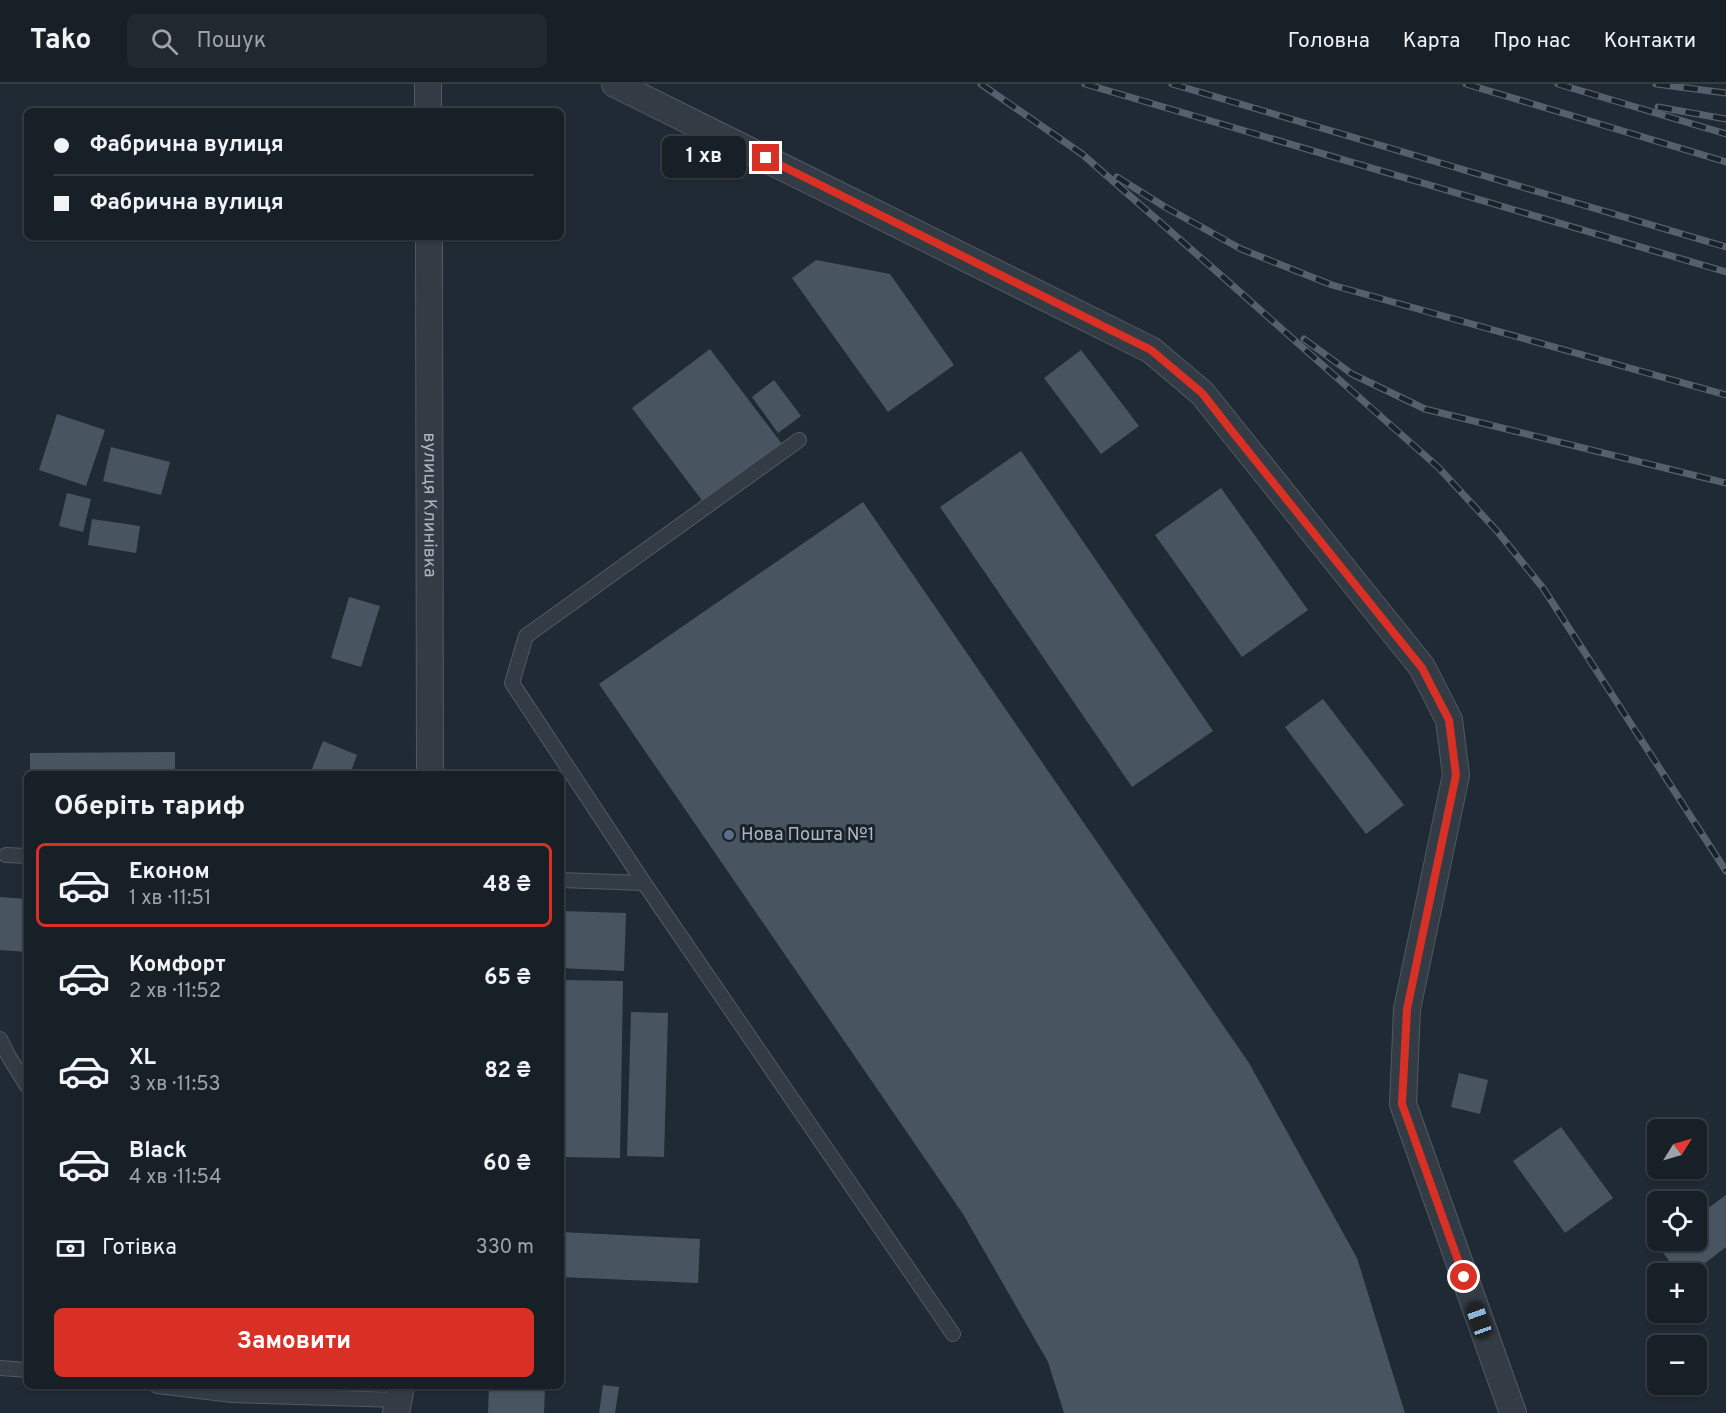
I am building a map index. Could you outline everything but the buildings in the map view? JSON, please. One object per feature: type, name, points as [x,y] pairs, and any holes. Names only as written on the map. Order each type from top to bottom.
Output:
[{"type":"street","points":[[428,84],[428,108]]},
{"type":"street","points":[[615,84],[1151,350],[1202,393],[1422,668],[1449,720],[1456,775],[1407,1009],[1402,1104],[1513,1413]]},
{"type":"street","name":"вулиця Клинівка","points":[[429,240],[430,771]]},
{"type":"lane","points":[[799,440],[526,636],[512,683],[644,884],[953,1334]]},
{"type":"lane","points":[[6,855],[24,856]]},
{"type":"lane","points":[[564,880],[644,884]]},
{"type":"lane","points":[[0,1039],[24,1081]]},
{"type":"lane","points":[[0,1368],[24,1370]]},
{"type":"lane","points":[[182,1389],[232,1395],[399,1400]]},
{"type":"railway","points":[[981,84],[1082,154],[1438,467],[1497,531],[1543,588],[1726,871]]},
{"type":"railway","points":[[1085,84],[1726,272]]},
{"type":"railway","points":[[1172,84],[1726,247]]},
{"type":"railway","points":[[1466,84],[1726,162]]},
{"type":"railway","points":[[1558,84],[1726,134]]},
{"type":"railway","points":[[1656,84],[1726,93]]},
{"type":"railway","points":[[1658,107],[1726,119]]},
{"type":"railway","points":[[1117,177],[1165,207],[1241,249],[1332,285],[1726,395]]},
{"type":"railway","points":[[1304,339],[1352,374],[1425,409],[1726,483]]},
{"type":"place","name":"Нова Пошта №1","points":[[729,835]]},
{"type":"route","points":[[766,158],[1151,350],[1202,393],[1422,668],[1449,720],[1456,775],[1407,1009],[1402,1104],[1464,1277]]}]
